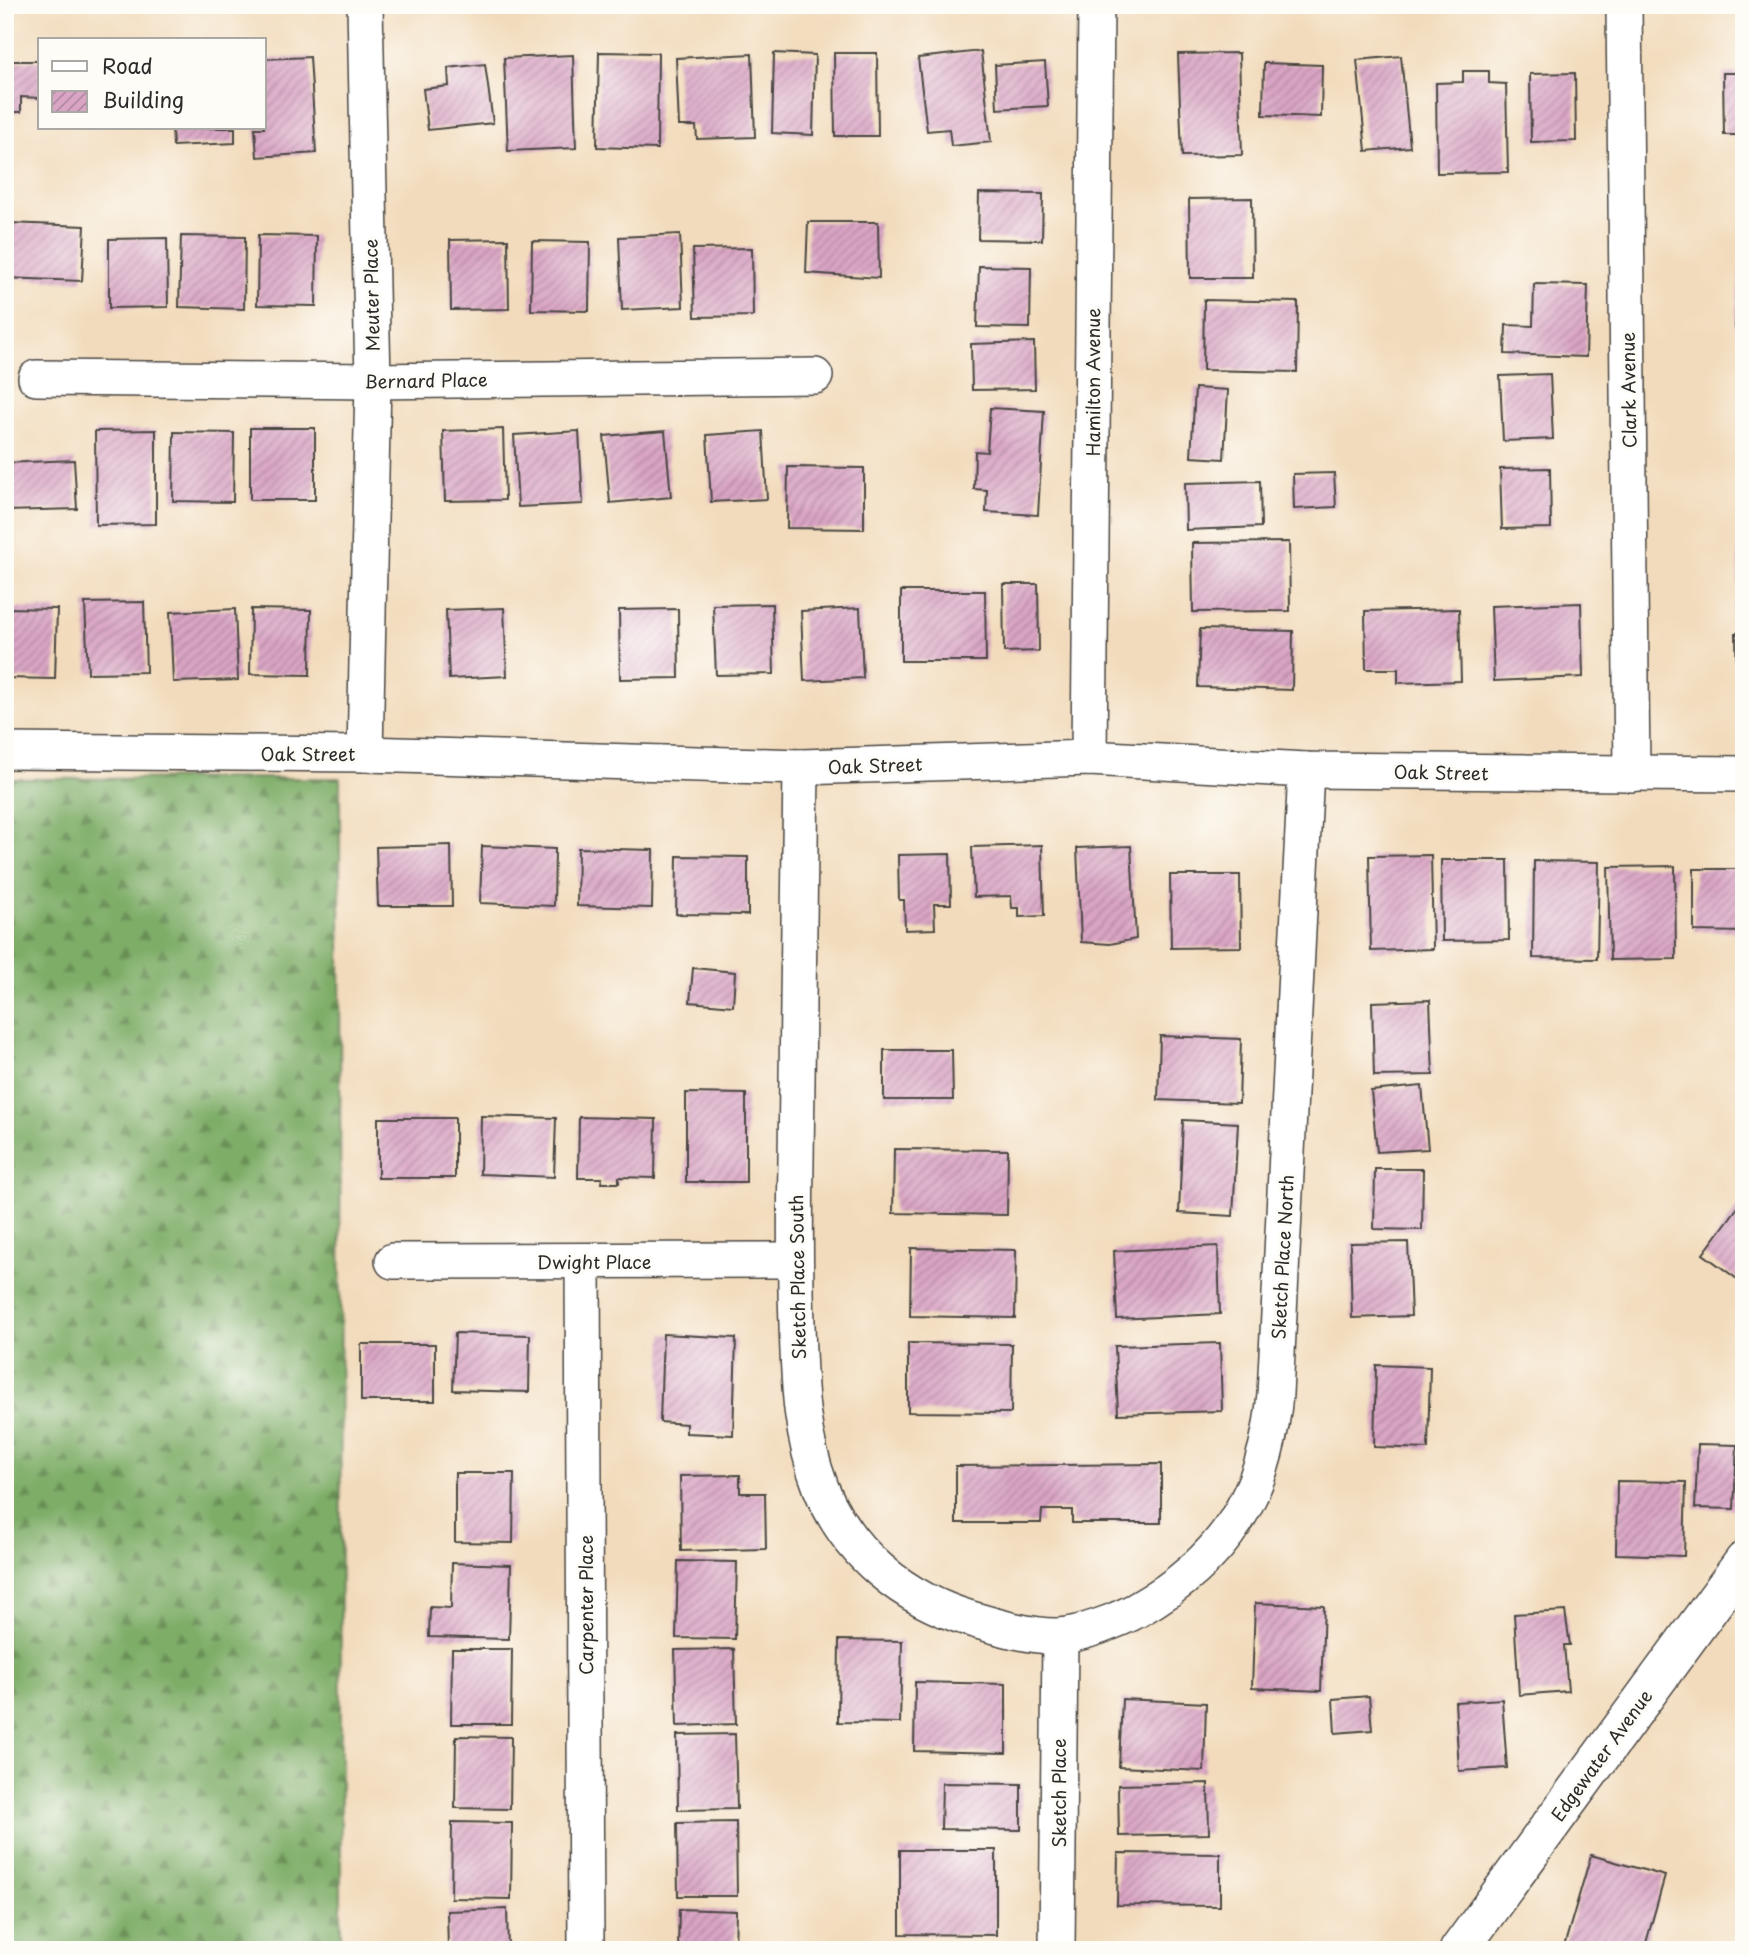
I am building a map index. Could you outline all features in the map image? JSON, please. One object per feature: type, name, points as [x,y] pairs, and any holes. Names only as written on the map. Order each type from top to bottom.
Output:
[{"type":"street","name":"Meuter Place","points":[[365,5],[373,381],[365,754]]},
{"type":"street","name":"Hamilton Avenue","points":[[1089,758],[1096,5]]},
{"type":"street","name":"Clark Avenue","points":[[1624,5],[1632,774]]},
{"type":"street","name":"Bernard Place","points":[[36,379],[373,381],[816,376]]},
{"type":"street","name":"Oak Street","points":[[5,751],[365,754],[801,767],[1089,758],[1306,770],[1744,774]]},
{"type":"street","name":"Sketch Place South","points":[[801,767],[794,1260],[799,1402],[809,1451],[822,1489],[839,1524],[872,1563],[906,1592],[954,1614],[1005,1629],[1060,1636]]},
{"type":"street","name":"Sketch Place North","points":[[1060,1636],[1132,1613],[1173,1589],[1211,1555],[1239,1517],[1260,1474],[1272,1424],[1275,1395],[1306,770]]},
{"type":"street","name":"Dwight Place","points":[[393,1261],[794,1260]]},
{"type":"street","name":"Carpenter Place","points":[[583,1261],[586,1950]]},
{"type":"street","name":"Edgewater Avenue","points":[[1459,1950],[1744,1561]]},
{"type":"street","name":"Sketch Place","points":[[1057,1950],[1060,1636]]},
{"type":"green space","points":[[340,778],[341,1950],[5,1950],[5,779]]},
{"type":"building","points":[[981,51],[991,142],[951,146],[949,129],[927,131],[918,58]]},
{"type":"building","points":[[599,52],[658,53],[657,149],[597,147]]},
{"type":"building","points":[[774,53],[815,55],[813,135],[772,133]]},
{"type":"building","points":[[834,53],[877,53],[878,136],[835,136]]},
{"type":"building","points":[[1239,53],[1242,155],[1182,156],[1178,54]]},
{"type":"building","points":[[752,54],[755,137],[697,139],[696,126],[679,126],[676,58]]},
{"type":"building","points":[[573,55],[576,148],[508,151],[504,58]]},
{"type":"building","points":[[1401,56],[1410,147],[1366,151],[1357,60]]},
{"type":"building","points":[[310,57],[316,153],[257,157],[255,130],[266,130],[266,59]]},
{"type":"building","points":[[5,61],[38,61],[38,98],[21,97],[21,112],[5,112]]},
{"type":"building","points":[[1045,62],[1048,106],[997,109],[995,65]]},
{"type":"building","points":[[1264,63],[1322,65],[1321,117],[1263,115]]},
{"type":"building","points":[[485,64],[493,123],[428,130],[423,89],[449,86],[448,68]]},
{"type":"building","points":[[1463,71],[1489,71],[1489,83],[1506,84],[1508,172],[1437,173],[1436,83],[1463,82]]},
{"type":"building","points":[[1575,73],[1576,141],[1531,142],[1530,74]]},
{"type":"building","points":[[1723,73],[1744,73],[1744,135],[1724,135]]},
{"type":"building","points":[[172,130],[235,130],[235,143],[173,146]]},
{"type":"building","points":[[979,193],[1043,194],[1042,240],[978,239]]},
{"type":"building","points":[[1252,198],[1253,278],[1190,278],[1189,199]]},
{"type":"building","points":[[808,222],[878,222],[879,278],[806,273]]},
{"type":"building","points":[[8,223],[85,226],[82,281],[5,278]]},
{"type":"building","points":[[680,234],[683,307],[622,310],[619,237]]},
{"type":"building","points":[[258,235],[317,236],[316,306],[257,305]]},
{"type":"building","points":[[181,236],[245,237],[244,309],[179,307]]},
{"type":"building","points":[[167,238],[168,307],[109,308],[109,239]]},
{"type":"building","points":[[508,239],[509,309],[451,310],[450,240]]},
{"type":"building","points":[[532,241],[590,242],[589,311],[531,310]]},
{"type":"building","points":[[752,248],[753,316],[695,317],[693,249]]},
{"type":"building","points":[[979,266],[1031,267],[1030,328],[977,327]]},
{"type":"building","points":[[1740,267],[1744,267],[1744,327],[1735,327]]},
{"type":"building","points":[[1534,284],[1588,285],[1586,357],[1505,354],[1506,325],[1533,326]]},
{"type":"building","points":[[1204,300],[1298,302],[1297,372],[1203,370]]},
{"type":"building","points":[[1034,342],[1035,389],[972,390],[971,344]]},
{"type":"building","points":[[1550,374],[1553,439],[1503,441],[1500,376]]},
{"type":"building","points":[[1195,388],[1228,390],[1224,459],[1191,457]]},
{"type":"building","points":[[990,408],[1044,411],[1038,515],[986,512],[987,490],[974,489],[975,451],[987,452]]},
{"type":"building","points":[[250,428],[315,428],[315,500],[250,500]]},
{"type":"building","points":[[503,429],[505,500],[445,501],[443,431]]},
{"type":"building","points":[[156,430],[156,524],[96,525],[95,431]]},
{"type":"building","points":[[579,431],[583,504],[518,507],[514,435]]},
{"type":"building","points":[[665,431],[671,497],[610,503],[604,436]]},
{"type":"building","points":[[763,431],[767,499],[711,502],[707,435]]},
{"type":"building","points":[[174,432],[234,433],[233,502],[173,501]]},
{"type":"building","points":[[1740,457],[1744,457],[1744,523],[1741,524]]},
{"type":"building","points":[[74,460],[77,509],[5,511],[5,463]]},
{"type":"building","points":[[788,467],[864,468],[864,529],[787,528]]},
{"type":"building","points":[[1550,468],[1551,528],[1502,529],[1500,469]]},
{"type":"building","points":[[1334,473],[1336,507],[1294,509],[1293,474]]},
{"type":"building","points":[[1260,481],[1261,527],[1186,530],[1185,483]]},
{"type":"building","points":[[1289,542],[1290,611],[1193,612],[1192,543]]},
{"type":"building","points":[[1738,544],[1744,544],[1744,613],[1739,613]]},
{"type":"building","points":[[1003,584],[1038,584],[1039,651],[1004,652]]},
{"type":"building","points":[[901,591],[985,591],[986,661],[901,661]]},
{"type":"building","points":[[144,602],[146,672],[88,673],[85,603]]},
{"type":"building","points":[[1581,603],[1583,677],[1494,681],[1491,606]]},
{"type":"building","points":[[772,604],[774,674],[716,675],[713,605]]},
{"type":"building","points":[[5,608],[57,609],[55,679],[5,678]]},
{"type":"building","points":[[504,608],[507,676],[449,679],[446,610]]},
{"type":"building","points":[[860,608],[863,678],[804,681],[801,611]]},
{"type":"building","points":[[235,609],[238,680],[173,682],[170,612]]},
{"type":"building","points":[[251,609],[311,610],[310,675],[250,674]]},
{"type":"building","points":[[678,609],[679,678],[620,679],[619,610]]},
{"type":"building","points":[[1459,609],[1461,681],[1398,683],[1398,669],[1366,669],[1365,611]]},
{"type":"building","points":[[1200,629],[1293,631],[1292,690],[1198,687]]},
{"type":"building","points":[[1736,633],[1744,633],[1744,690],[1737,690]]},
{"type":"building","points":[[451,845],[452,906],[378,906],[376,847]]},
{"type":"building","points":[[1042,845],[1044,916],[1019,917],[1019,908],[1012,908],[1011,896],[974,897],[972,847]]},
{"type":"building","points":[[482,846],[555,849],[554,906],[480,903]]},
{"type":"building","points":[[1131,846],[1136,939],[1110,944],[1081,942],[1077,848]]},
{"type":"building","points":[[578,848],[653,850],[652,908],[577,906]]},
{"type":"building","points":[[950,854],[951,904],[934,904],[935,929],[905,930],[904,900],[899,900],[898,855]]},
{"type":"building","points":[[1431,855],[1433,949],[1371,951],[1369,856]]},
{"type":"building","points":[[677,856],[748,857],[748,915],[676,914]]},
{"type":"building","points":[[1441,860],[1508,860],[1509,940],[1442,941]]},
{"type":"building","points":[[1534,861],[1599,862],[1597,959],[1533,958]]},
{"type":"building","points":[[1675,866],[1676,959],[1610,960],[1608,867]]},
{"type":"building","points":[[1694,869],[1744,869],[1744,932],[1694,931]]},
{"type":"building","points":[[1170,875],[1240,875],[1241,947],[1171,948]]},
{"type":"building","points":[[693,968],[735,972],[733,1006],[690,1002]]},
{"type":"building","points":[[1430,1000],[1433,1075],[1374,1076],[1372,1002]]},
{"type":"building","points":[[1160,1036],[1241,1039],[1239,1103],[1158,1100]]},
{"type":"building","points":[[884,1050],[952,1050],[953,1100],[884,1100]]},
{"type":"building","points":[[1422,1086],[1428,1149],[1377,1152],[1371,1091]]},
{"type":"building","points":[[686,1093],[746,1094],[746,1182],[686,1182]]},
{"type":"building","points":[[481,1116],[556,1118],[554,1177],[480,1174]]},
{"type":"building","points":[[579,1117],[656,1119],[655,1178],[619,1177],[619,1183],[601,1183],[602,1178],[578,1178]]},
{"type":"building","points":[[378,1118],[455,1118],[455,1178],[378,1178]]},
{"type":"building","points":[[1183,1120],[1238,1123],[1233,1216],[1179,1213]]},
{"type":"building","points":[[894,1149],[1008,1150],[1007,1215],[893,1213]]},
{"type":"building","points":[[1375,1169],[1423,1169],[1422,1230],[1374,1229]]},
{"type":"building","points":[[1744,1199],[1744,1284],[1703,1254]]},
{"type":"building","points":[[1408,1242],[1411,1316],[1352,1318],[1350,1243]]},
{"type":"building","points":[[1218,1246],[1220,1314],[1117,1319],[1114,1251]]},
{"type":"building","points":[[911,1248],[1016,1250],[1015,1318],[910,1316]]},
{"type":"building","points":[[455,1333],[530,1335],[529,1392],[453,1390]]},
{"type":"building","points":[[663,1334],[736,1338],[733,1435],[686,1433],[686,1424],[660,1422]]},
{"type":"building","points":[[908,1343],[1012,1344],[1011,1413],[908,1412]]},
{"type":"building","points":[[1220,1343],[1222,1411],[1118,1414],[1115,1346]]},
{"type":"building","points":[[361,1344],[435,1344],[435,1401],[361,1401]]},
{"type":"building","points":[[1376,1365],[1430,1367],[1428,1449],[1374,1447]]},
{"type":"building","points":[[1698,1444],[1737,1445],[1734,1509],[1695,1508]]},
{"type":"building","points":[[1161,1464],[1161,1523],[1072,1523],[1072,1510],[1042,1510],[1041,1523],[956,1523],[956,1466]]},
{"type":"building","points":[[455,1473],[514,1473],[513,1543],[455,1542]]},
{"type":"building","points":[[740,1475],[740,1493],[765,1493],[766,1549],[681,1551],[680,1476]]},
{"type":"building","points":[[1617,1481],[1686,1482],[1684,1556],[1616,1554]]},
{"type":"building","points":[[678,1561],[737,1562],[735,1639],[676,1638]]},
{"type":"building","points":[[452,1563],[511,1565],[509,1639],[429,1637],[430,1607],[451,1608]]},
{"type":"building","points":[[1255,1603],[1324,1606],[1321,1691],[1252,1688]]},
{"type":"building","points":[[1565,1611],[1570,1645],[1564,1645],[1568,1691],[1519,1695],[1514,1614]]},
{"type":"building","points":[[839,1640],[902,1641],[900,1723],[838,1722]]},
{"type":"building","points":[[452,1649],[512,1649],[511,1724],[451,1724]]},
{"type":"building","points":[[734,1649],[736,1724],[677,1726],[675,1650]]},
{"type":"building","points":[[915,1682],[1006,1684],[1006,1753],[914,1751]]},
{"type":"building","points":[[1369,1696],[1372,1730],[1335,1733],[1333,1699]]},
{"type":"building","points":[[1122,1699],[1206,1703],[1204,1771],[1119,1767]]},
{"type":"building","points":[[1502,1699],[1507,1768],[1459,1771],[1455,1702]]},
{"type":"building","points":[[735,1734],[737,1809],[678,1810],[677,1735]]},
{"type":"building","points":[[456,1736],[511,1737],[510,1809],[455,1808]]},
{"type":"building","points":[[942,1783],[1021,1784],[1021,1830],[941,1829]]},
{"type":"building","points":[[1208,1783],[1209,1834],[1119,1836],[1118,1785]]},
{"type":"building","points":[[452,1822],[512,1823],[511,1899],[451,1898]]},
{"type":"building","points":[[736,1822],[737,1896],[678,1896],[677,1823]]},
{"type":"building","points":[[900,1850],[996,1850],[996,1935],[900,1934]]},
{"type":"building","points":[[1118,1853],[1220,1854],[1220,1906],[1117,1905]]},
{"type":"building","points":[[1591,1855],[1665,1876],[1644,1950],[1563,1950]]},
{"type":"building","points":[[507,1909],[508,1950],[448,1950],[447,1911]]},
{"type":"building","points":[[679,1909],[736,1911],[735,1950],[678,1950]]}]
